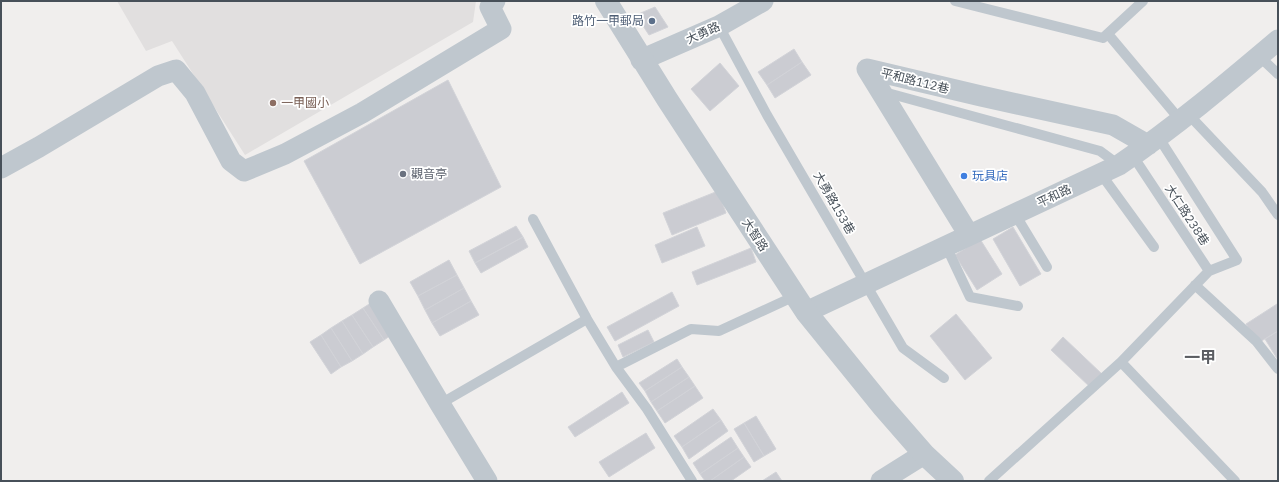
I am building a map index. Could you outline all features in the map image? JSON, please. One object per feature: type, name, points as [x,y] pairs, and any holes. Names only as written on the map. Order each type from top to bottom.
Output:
[{"type":"street","points":[[1,168],[158,76],[176,70],[195,93],[231,161],[244,171],[285,154],[362,113],[501,29],[490,7],[495,1]]},
{"type":"street","name":"大智路","points":[[606,1],[641,60],[800,304],[883,407],[924,454],[953,481]]},
{"type":"street","name":"大勇路","points":[[641,60],[719,26],[763,1]]},
{"type":"street","name":"平和路","points":[[800,304],[866,284],[1101,174],[1140,151],[1185,118],[1278,40]]},
{"type":"street","name":"平和路112巷","points":[[970,235],[879,91],[867,69],[1113,125],[1140,151]]},
{"type":"street","points":[[379,301],[487,481]]},
{"type":"street","points":[[881,481],[924,454]]},
{"type":"lane","points":[[955,1],[1103,38],[1143,1]]},
{"type":"lane","name":"大勇路153巷","points":[[719,26],[767,115],[903,348],[944,378]]},
{"type":"lane","points":[[1108,34],[1185,118],[1262,192],[1278,215]]},
{"type":"lane","points":[[1259,56],[1278,74]]},
{"type":"lane","points":[[879,91],[1100,151],[1140,151],[1237,260],[1209,271],[1122,362],[989,481]]},
{"type":"lane","name":"大仁路238巷","points":[[1140,151],[1209,271]]},
{"type":"lane","points":[[1101,174],[1154,247]]},
{"type":"lane","points":[[1015,214],[1046,267]]},
{"type":"lane","points":[[533,219],[587,318],[616,367],[647,409],[692,481]]},
{"type":"lane","points":[[946,246],[970,297],[1018,306]]},
{"type":"lane","points":[[1195,285],[1256,341],[1278,368]]},
{"type":"lane","points":[[616,367],[691,329],[719,331],[800,304]]},
{"type":"lane","points":[[440,404],[587,318]]},
{"type":"lane","points":[[1122,362],[1235,481]]},
{"type":"shaded area","name":"一甲國小","points":[[117,1],[476,1],[473,22],[245,155],[172,41],[146,51]]},
{"type":"building","name":"路竹一甲郵局","points":[[655,7],[668,27],[649,35],[636,15]]},
{"type":"building","points":[[794,49],[802,62],[767,85],[758,72]]},
{"type":"building","points":[[802,62],[811,75],[775,98],[767,85]]},
{"type":"building","points":[[720,63],[739,86],[710,111],[691,89]]},
{"type":"building","name":"觀音亭","points":[[448,80],[501,187],[360,264],[304,161]]},
{"type":"building","points":[[718,191],[726,213],[672,235],[663,213]]},
{"type":"building","points":[[516,226],[523,237],[475,263],[469,251]]},
{"type":"building","points":[[697,227],[705,246],[662,263],[655,245]]},
{"type":"building","points":[[1013,227],[1041,274],[1020,286],[993,239]]},
{"type":"building","points":[[523,237],[528,247],[481,273],[475,263]]},
{"type":"building","points":[[980,239],[1002,274],[977,290],[955,255]]},
{"type":"building","points":[[751,248],[756,262],[697,285],[692,272]]},
{"type":"building","points":[[449,260],[457,275],[418,296],[410,282]]},
{"type":"building","points":[[457,275],[464,288],[425,310],[418,296]]},
{"type":"building","points":[[464,288],[471,301],[432,323],[425,310]]},
{"type":"building","points":[[672,292],[679,306],[615,341],[607,327]]},
{"type":"building","points":[[374,301],[394,333],[384,340],[363,308]]},
{"type":"building","points":[[471,301],[479,315],[440,336],[432,323]]},
{"type":"building","points":[[1277,304],[1278,331],[1258,343],[1246,324]]},
{"type":"building","points":[[363,308],[384,340],[373,347],[352,315]]},
{"type":"building","points":[[956,314],[992,358],[965,380],[930,336]]},
{"type":"building","points":[[352,315],[373,347],[363,354],[342,321]]},
{"type":"building","points":[[342,321],[363,354],[352,361],[331,328]]},
{"type":"building","points":[[331,328],[352,361],[341,367],[321,335]]},
{"type":"building","points":[[648,330],[654,342],[623,357],[618,345]]},
{"type":"building","points":[[1278,331],[1278,360],[1265,339]]},
{"type":"building","points":[[321,335],[341,367],[331,374],[310,342]]},
{"type":"building","points":[[1063,337],[1103,375],[1091,388],[1051,350]]},
{"type":"building","points":[[677,359],[682,367],[645,391],[639,383]]},
{"type":"building","points":[[682,367],[689,377],[651,402],[645,391]]},
{"type":"building","points":[[689,377],[695,386],[657,411],[651,402]]},
{"type":"building","points":[[695,386],[703,398],[665,423],[657,411]]},
{"type":"building","points":[[622,392],[629,403],[575,437],[568,427]]},
{"type":"building","points":[[713,409],[721,420],[682,447],[674,436]]},
{"type":"building","points":[[756,416],[776,449],[764,456],[744,423]]},
{"type":"building","points":[[721,420],[728,431],[689,459],[682,447]]},
{"type":"building","points":[[744,423],[764,456],[754,462],[734,429]]},
{"type":"building","points":[[646,433],[655,448],[609,477],[599,462]]},
{"type":"building","points":[[731,437],[738,448],[700,474],[693,463]]},
{"type":"building","points":[[738,448],[744,457],[710,481],[705,481],[700,474]]},
{"type":"building","points":[[744,457],[751,467],[731,481],[710,481]]},
{"type":"building","points":[[776,472],[782,481],[762,481]]},
{"type":"place","name":"路竹一甲郵局","points":[[652,21]]},
{"type":"place","name":"一甲國小","points":[[273,103]]},
{"type":"place","name":"觀音亭","points":[[403,174]]},
{"type":"place","name":"玩具店","points":[[964,176]]},
{"type":"district","name":"一甲","points":[[1200,357]]}]
